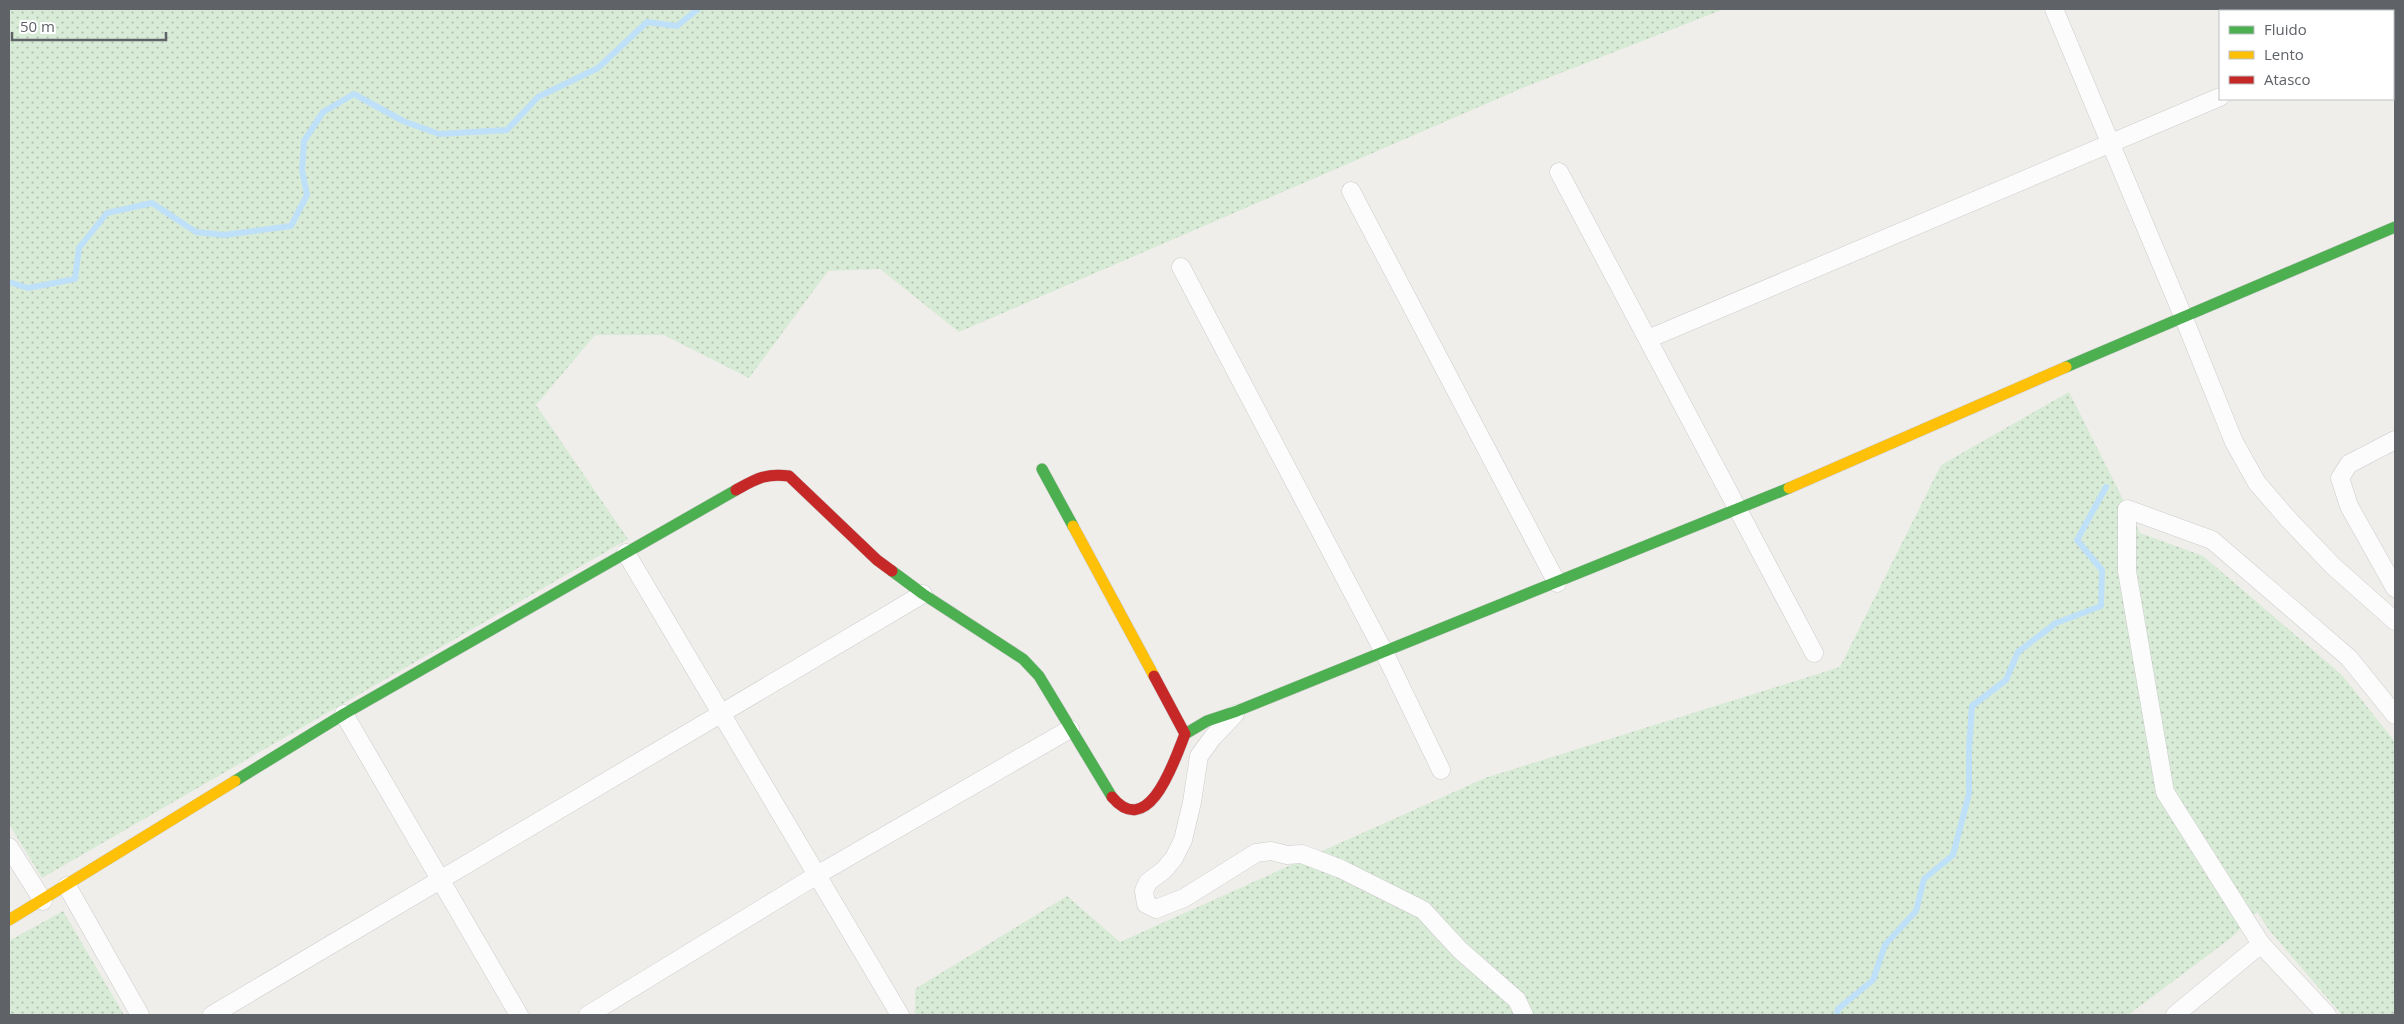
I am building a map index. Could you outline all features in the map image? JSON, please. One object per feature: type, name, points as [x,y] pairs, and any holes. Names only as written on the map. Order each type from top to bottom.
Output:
[{"type":"street","points":[[2054,9],[2234,442],[2257,483],[2333,566],[2395,621]]},
{"type":"street","points":[[1648,339],[2219,97]]},
{"type":"street","points":[[1559,172],[1814,653]]},
{"type":"street","points":[[1351,191],[1557,582]]},
{"type":"street","points":[[9,920],[68,886],[344,714],[759,477],[772,474],[789,476],[877,560],[923,594],[1023,659],[1039,676],[1108,793],[1120,807],[1139,809],[1153,800],[1164,784],[1185,734],[1207,720],[1237,711],[1738,510],[2183,316],[2395,227]]},
{"type":"street","points":[[1181,267],[1384,652],[1441,770]]},
{"type":"street","points":[[2395,440],[2371,450],[2349,464],[2340,478],[2349,506],[2395,588]]},
{"type":"street","points":[[1042,469],[1185,734]]},
{"type":"street","points":[[2327,1015],[2261,944],[2165,792],[2127,571],[2127,509],[2212,540],[2350,658],[2395,714]]},
{"type":"street","points":[[626,553],[900,1015]]},
{"type":"street","points":[[212,1015],[923,594]]},
{"type":"street","points":[[1237,711],[1212,737],[1199,756],[1192,802],[1183,840],[1174,858],[1164,870],[1148,882],[1144,892],[1146,904],[1156,909],[1184,898],[1256,853],[1271,851],[1287,855],[1302,854],[1341,869],[1423,910],[1460,950],[1517,1000],[1524,1015]]},
{"type":"street","points":[[344,714],[519,1015]]},
{"type":"street","points":[[588,1015],[817,875],[1070,729]]},
{"type":"street","points":[[9,847],[43,900]]},
{"type":"street","points":[[68,886],[140,1015]]},
{"type":"street","points":[[2175,1015],[2261,944]]},
{"type":"green space","points":[[9,9],[1724,9],[1525,87],[959,332],[880,269],[828,271],[749,378],[664,335],[595,335],[536,405],[628,539],[42,878],[9,824]]},
{"type":"green space","points":[[2069,392],[2140,533],[2203,556],[2342,675],[2395,742],[2395,1015],[2342,1015],[2269,930],[2257,912],[2231,938],[2128,1015],[915,1015],[915,989],[1067,896],[1120,942],[1485,778],[1840,667],[1941,465]]},
{"type":"green space","points":[[63,911],[124,1015],[9,1015],[9,941]]},
{"type":"waterway","points":[[9,282],[28,288],[75,279],[79,248],[107,213],[152,203],[196,232],[224,235],[291,226],[307,195],[302,170],[304,141],[323,112],[354,94],[403,121],[439,134],[507,130],[538,97],[598,68],[647,22],[677,26],[698,9]]},
{"type":"waterway","points":[[1837,1015],[1838,1009],[1873,980],[1885,945],[1916,911],[1924,879],[1953,855],[1969,794],[1969,749],[1972,706],[2006,680],[2018,652],[2056,623],[2101,606],[2102,570],[2077,540],[2106,487]]},
{"type":"traffic: fast","points":[[2066,367],[2395,227]]},
{"type":"traffic: fast","points":[[1042,469],[1073,526]]},
{"type":"traffic: fast","points":[[1185,734],[1207,721],[1237,711],[1789,488]]},
{"type":"traffic: fast","points":[[235,781],[344,714],[736,490]]},
{"type":"traffic: fast","points":[[892,571],[923,594],[1023,659],[1039,676],[1112,797]]},
{"type":"traffic: slow","points":[[1789,488],[2066,367]]},
{"type":"traffic: slow","points":[[1073,526],[1154,676]]},
{"type":"traffic: slow","points":[[9,920],[235,781]]},
{"type":"traffic: jam","points":[[736,490],[767,476],[789,476],[877,560],[892,571]]},
{"type":"traffic: jam","points":[[1112,797],[1125,808],[1138,809],[1149,803],[1167,777],[1185,734],[1154,676]]}]
